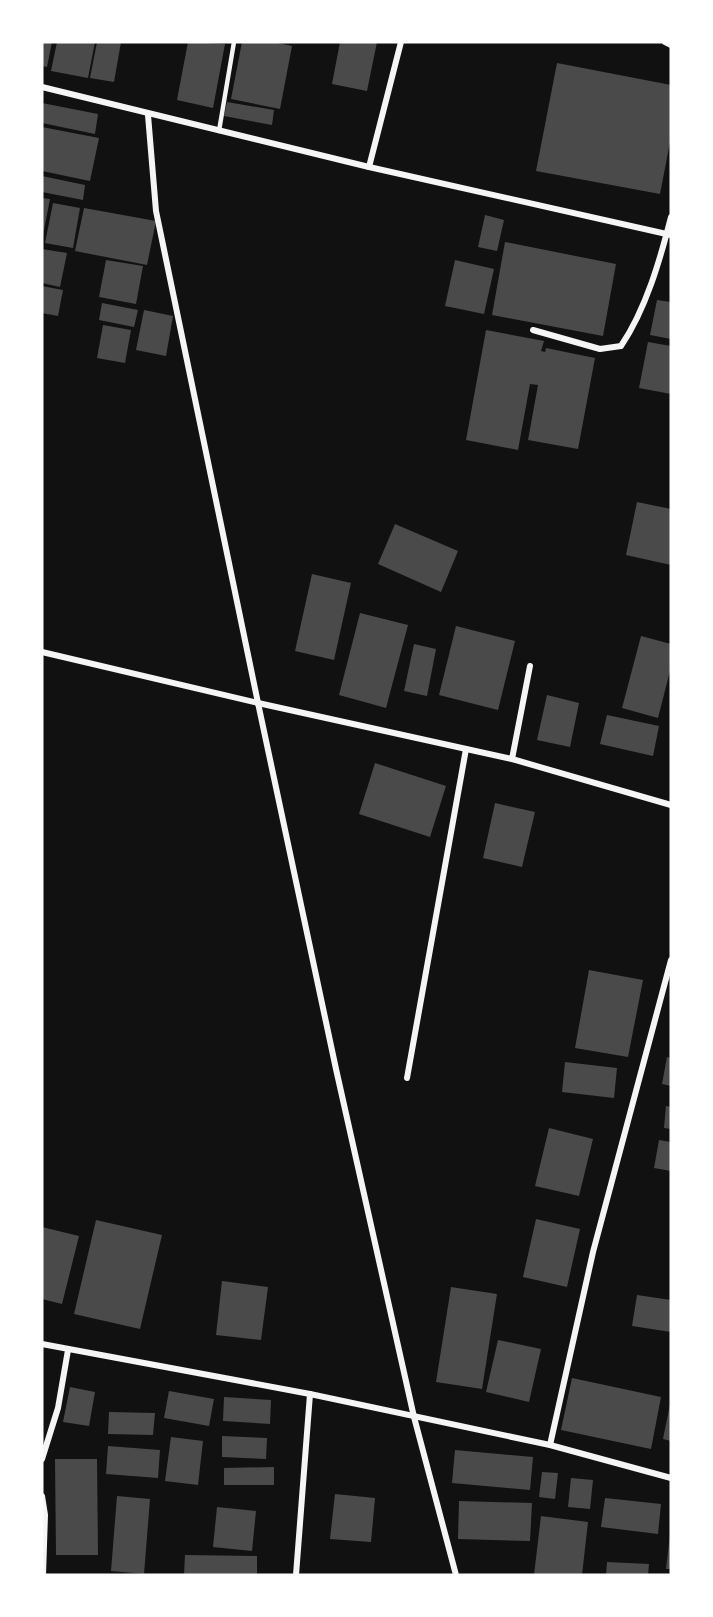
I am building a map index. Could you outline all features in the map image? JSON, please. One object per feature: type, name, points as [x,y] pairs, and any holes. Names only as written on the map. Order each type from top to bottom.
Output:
[{"type":"street","points":[[369,167],[401,42]]},
{"type":"street","points":[[665,42],[671,45]]},
{"type":"street","points":[[42,87],[148,115],[369,167],[669,234]]},
{"type":"street","points":[[148,115],[156,211],[258,703],[336,1069],[414,1417],[456,1575]]},
{"type":"street","points":[[533,330],[600,349],[621,346],[631,331],[643,304],[669,234],[671,217]]},
{"type":"street","points":[[42,652],[512,759],[671,804]]},
{"type":"street","points":[[512,759],[530,666]]},
{"type":"street","points":[[407,1078],[466,749]]},
{"type":"street","points":[[550,1445],[593,1252],[671,960]]},
{"type":"street","points":[[42,1344],[310,1394],[550,1445],[671,1478]]},
{"type":"street","points":[[42,1459],[58,1408],[68,1350]]},
{"type":"street","points":[[296,1575],[310,1394]]},
{"type":"street","points":[[42,1496],[45,1515],[43,1575]]},
{"type":"lane","points":[[219,131],[234,42]]},
{"type":"building","points":[[42,42],[52,42],[47,67],[42,66]]},
{"type":"building","points":[[57,42],[95,42],[88,78],[51,71]]},
{"type":"building","points":[[97,42],[121,42],[114,82],[90,78]]},
{"type":"building","points":[[188,42],[225,44],[213,108],[177,100]]},
{"type":"building","points":[[242,42],[273,42],[292,46],[280,109],[231,99]]},
{"type":"building","points":[[340,42],[377,42],[367,91],[332,84]]},
{"type":"building","points":[[557,63],[671,85],[671,137],[660,194],[536,171]]},
{"type":"building","points":[[227,102],[274,110],[272,125],[224,116]]},
{"type":"building","points":[[42,103],[98,114],[95,134],[42,123]]},
{"type":"building","points":[[42,127],[99,138],[90,181],[42,171]]},
{"type":"building","points":[[42,176],[85,185],[83,200],[42,192]]},
{"type":"building","points":[[42,198],[50,199],[43,235],[42,235]]},
{"type":"building","points":[[53,203],[80,208],[73,248],[45,243]]},
{"type":"building","points":[[84,208],[156,221],[147,265],[75,251]]},
{"type":"building","points":[[485,215],[504,220],[497,251],[478,247]]},
{"type":"building","points":[[505,242],[616,264],[603,336],[492,315]]},
{"type":"building","points":[[42,249],[67,253],[60,287],[42,283]]},
{"type":"building","points":[[106,260],[143,266],[136,304],[99,297]]},
{"type":"building","points":[[455,260],[494,269],[484,314],[445,306]]},
{"type":"building","points":[[42,286],[63,290],[58,316],[42,313]]},
{"type":"building","points":[[657,300],[671,302],[671,339],[650,335]]},
{"type":"building","points":[[102,303],[138,310],[134,327],[99,320]]},
{"type":"building","points":[[144,310],[173,316],[166,356],[136,350]]},
{"type":"building","points":[[103,325],[131,330],[125,363],[97,358]]},
{"type":"building","points":[[486,330],[544,341],[541,351],[545,352],[546,348],[595,358],[578,449],[528,440],[538,385],[530,384],[518,450],[466,440]]},
{"type":"building","points":[[648,342],[671,346],[671,394],[639,388]]},
{"type":"building","points":[[637,502],[671,509],[671,565],[626,555]]},
{"type":"building","points":[[395,524],[458,551],[441,592],[378,564]]},
{"type":"building","points":[[312,574],[351,583],[334,660],[295,651]]},
{"type":"building","points":[[360,613],[408,625],[386,708],[339,695]]},
{"type":"building","points":[[456,626],[515,641],[498,710],[439,695]]},
{"type":"building","points":[[641,636],[671,644],[671,667],[658,718],[622,708]]},
{"type":"building","points":[[414,644],[436,649],[427,696],[404,691]]},
{"type":"building","points":[[547,695],[579,703],[570,747],[537,740]]},
{"type":"building","points":[[607,715],[659,726],[653,756],[600,744]]},
{"type":"building","points":[[375,763],[446,786],[430,837],[359,814]]},
{"type":"building","points":[[495,803],[535,812],[522,867],[483,858]]},
{"type":"building","points":[[589,970],[643,980],[628,1057],[575,1048]]},
{"type":"building","points":[[667,1057],[671,1058],[671,1086],[662,1084]]},
{"type":"building","points":[[565,1062],[617,1068],[614,1098],[562,1092]]},
{"type":"building","points":[[666,1106],[671,1107],[671,1129],[664,1128]]},
{"type":"building","points":[[549,1128],[593,1139],[579,1196],[535,1186]]},
{"type":"building","points":[[659,1140],[671,1142],[671,1171],[654,1168]]},
{"type":"building","points":[[536,1219],[580,1229],[567,1287],[523,1277]]},
{"type":"building","points":[[96,1220],[162,1235],[140,1329],[74,1314]]},
{"type":"building","points":[[42,1227],[79,1236],[62,1304],[42,1299]]},
{"type":"building","points":[[222,1281],[268,1287],[261,1340],[216,1335]]},
{"type":"building","points":[[451,1287],[497,1294],[482,1389],[436,1382]]},
{"type":"building","points":[[637,1295],[671,1300],[671,1332],[632,1326]]},
{"type":"building","points":[[498,1340],[541,1349],[529,1402],[486,1392]]},
{"type":"building","points":[[572,1378],[661,1397],[651,1449],[561,1430]]},
{"type":"building","points":[[70,1387],[95,1392],[89,1426],[63,1422]]},
{"type":"building","points":[[169,1391],[214,1399],[209,1426],[164,1418]]},
{"type":"building","points":[[224,1397],[271,1400],[270,1424],[223,1421]]},
{"type":"building","points":[[671,1404],[671,1441],[663,1439]]},
{"type":"building","points":[[109,1412],[155,1413],[153,1435],[108,1434]]},
{"type":"building","points":[[222,1436],[267,1438],[266,1459],[222,1457]]},
{"type":"building","points":[[171,1437],[203,1441],[198,1485],[165,1481]]},
{"type":"building","points":[[108,1446],[160,1450],[158,1478],[106,1474]]},
{"type":"building","points":[[455,1450],[533,1457],[530,1490],[452,1483]]},
{"type":"building","points":[[55,1459],[97,1459],[98,1555],[56,1555]]},
{"type":"building","points":[[274,1467],[274,1485],[224,1485],[224,1468]]},
{"type":"building","points":[[542,1472],[558,1473],[555,1499],[539,1497]]},
{"type":"building","points":[[571,1478],[593,1480],[590,1509],[568,1507]]},
{"type":"building","points":[[335,1494],[375,1498],[371,1542],[330,1539]]},
{"type":"building","points":[[117,1496],[150,1499],[144,1574],[111,1571]]},
{"type":"building","points":[[605,1498],[661,1504],[658,1534],[601,1527]]},
{"type":"building","points":[[459,1501],[532,1503],[530,1541],[458,1539]]},
{"type":"building","points":[[217,1507],[256,1511],[252,1551],[213,1547]]},
{"type":"building","points":[[541,1516],[588,1522],[582,1575],[534,1575]]},
{"type":"building","points":[[670,1535],[671,1569],[666,1569]]},
{"type":"building","points":[[185,1555],[257,1556],[257,1575],[184,1575]]},
{"type":"building","points":[[607,1562],[649,1564],[648,1575],[606,1575]]}]
